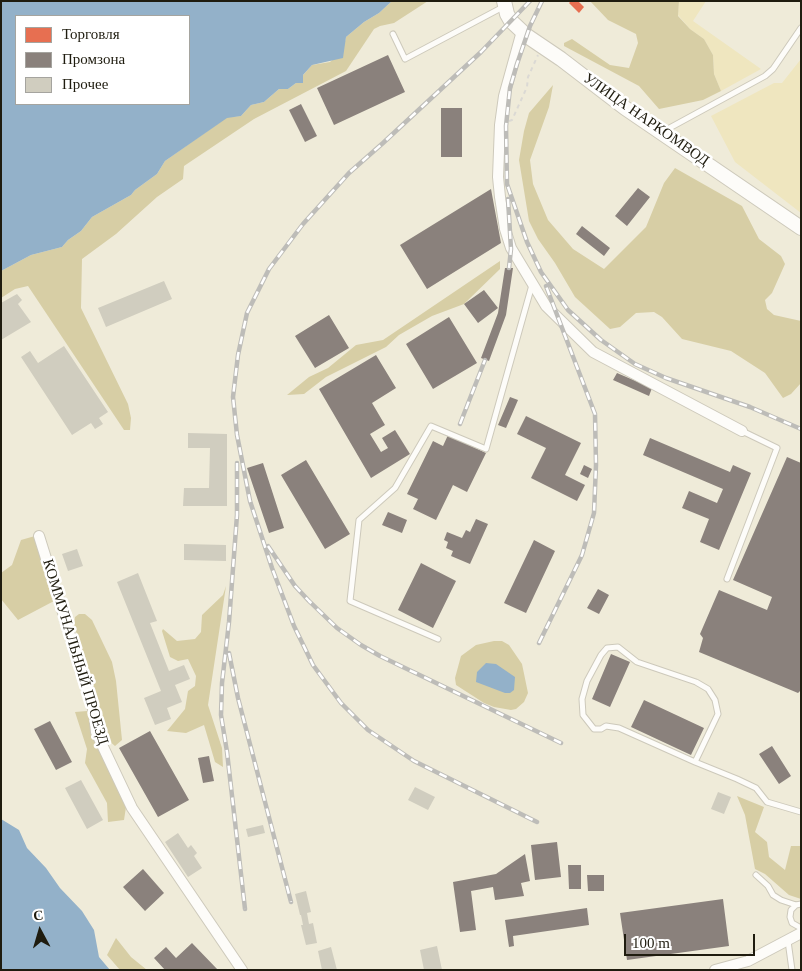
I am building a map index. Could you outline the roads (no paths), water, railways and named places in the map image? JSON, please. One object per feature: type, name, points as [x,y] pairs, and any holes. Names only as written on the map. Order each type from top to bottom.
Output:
[{"type":"street","name":"УЛИЦА НАРКОМВОД","points":[[504,4],[511,21],[522,32],[660,134],[801,228]]},
{"type":"street","points":[[522,32],[504,96],[500,125],[498,177],[505,229],[511,248],[546,306],[593,352],[742,431]]},
{"type":"street","name":"КОММУНАЛЬНЫЙ ПРОЕЗД","points":[[38,536],[94,712],[96,732],[132,808],[242,970]]},
{"type":"street","points":[[715,970],[748,961],[796,933]]},
{"type":"lane","points":[[393,34],[405,59],[504,4]]},
{"type":"lane","points":[[660,134],[765,76],[773,69],[801,28]]},
{"type":"lane","points":[[438,639],[350,601],[359,520],[395,488],[431,426],[486,449],[532,285]]},
{"type":"lane","points":[[727,579],[777,448],[742,431]]},
{"type":"lane","points":[[695,762],[718,714],[715,700],[708,689],[696,682],[637,662],[618,647],[608,648],[601,655],[587,681],[582,699],[583,715],[594,729],[601,729],[606,726],[619,728],[695,762],[756,788],[767,802],[801,812]]},
{"type":"lane","points":[[756,875],[768,886],[773,895],[780,900],[798,905]]},
{"type":"lane","points":[[792,970],[796,933],[790,917],[791,910],[798,905]]},
{"type":"water","points":[[1,1],[392,1],[346,37],[343,58],[312,65],[303,75],[303,83],[296,83],[288,89],[279,89],[264,102],[251,105],[241,116],[227,118],[165,161],[157,174],[131,195],[92,217],[81,231],[62,247],[31,255],[1,271]]},
{"type":"water","points":[[486,663],[496,664],[515,677],[514,690],[510,693],[505,693],[476,682],[477,672]]},
{"type":"water","points":[[1,819],[19,830],[27,848],[82,911],[94,930],[99,957],[110,970],[1,970]]},
{"type":"railway","points":[[530,1],[481,52],[349,173],[303,224],[269,269],[247,313],[238,355],[233,397],[237,435],[250,501],[294,626],[313,665],[341,703],[368,730],[414,761],[537,822]]},
{"type":"railway","points":[[542,1],[530,26],[510,88],[506,126],[507,184],[527,242],[541,272],[568,310],[601,340],[635,364],[666,378],[750,407],[801,429]]},
{"type":"railway","points":[[508,199],[511,249],[509,268]]},
{"type":"railway","points":[[539,643],[582,555],[594,513],[596,465],[595,414],[546,286]]},
{"type":"railway","points":[[460,424],[485,360]]},
{"type":"railway","points":[[237,463],[237,515],[229,622],[222,683],[221,715],[245,909]]},
{"type":"railway","points":[[268,546],[295,586],[309,601],[337,628],[361,645],[380,656],[561,743]]},
{"type":"railway","points":[[229,653],[238,698],[291,902]]}]
